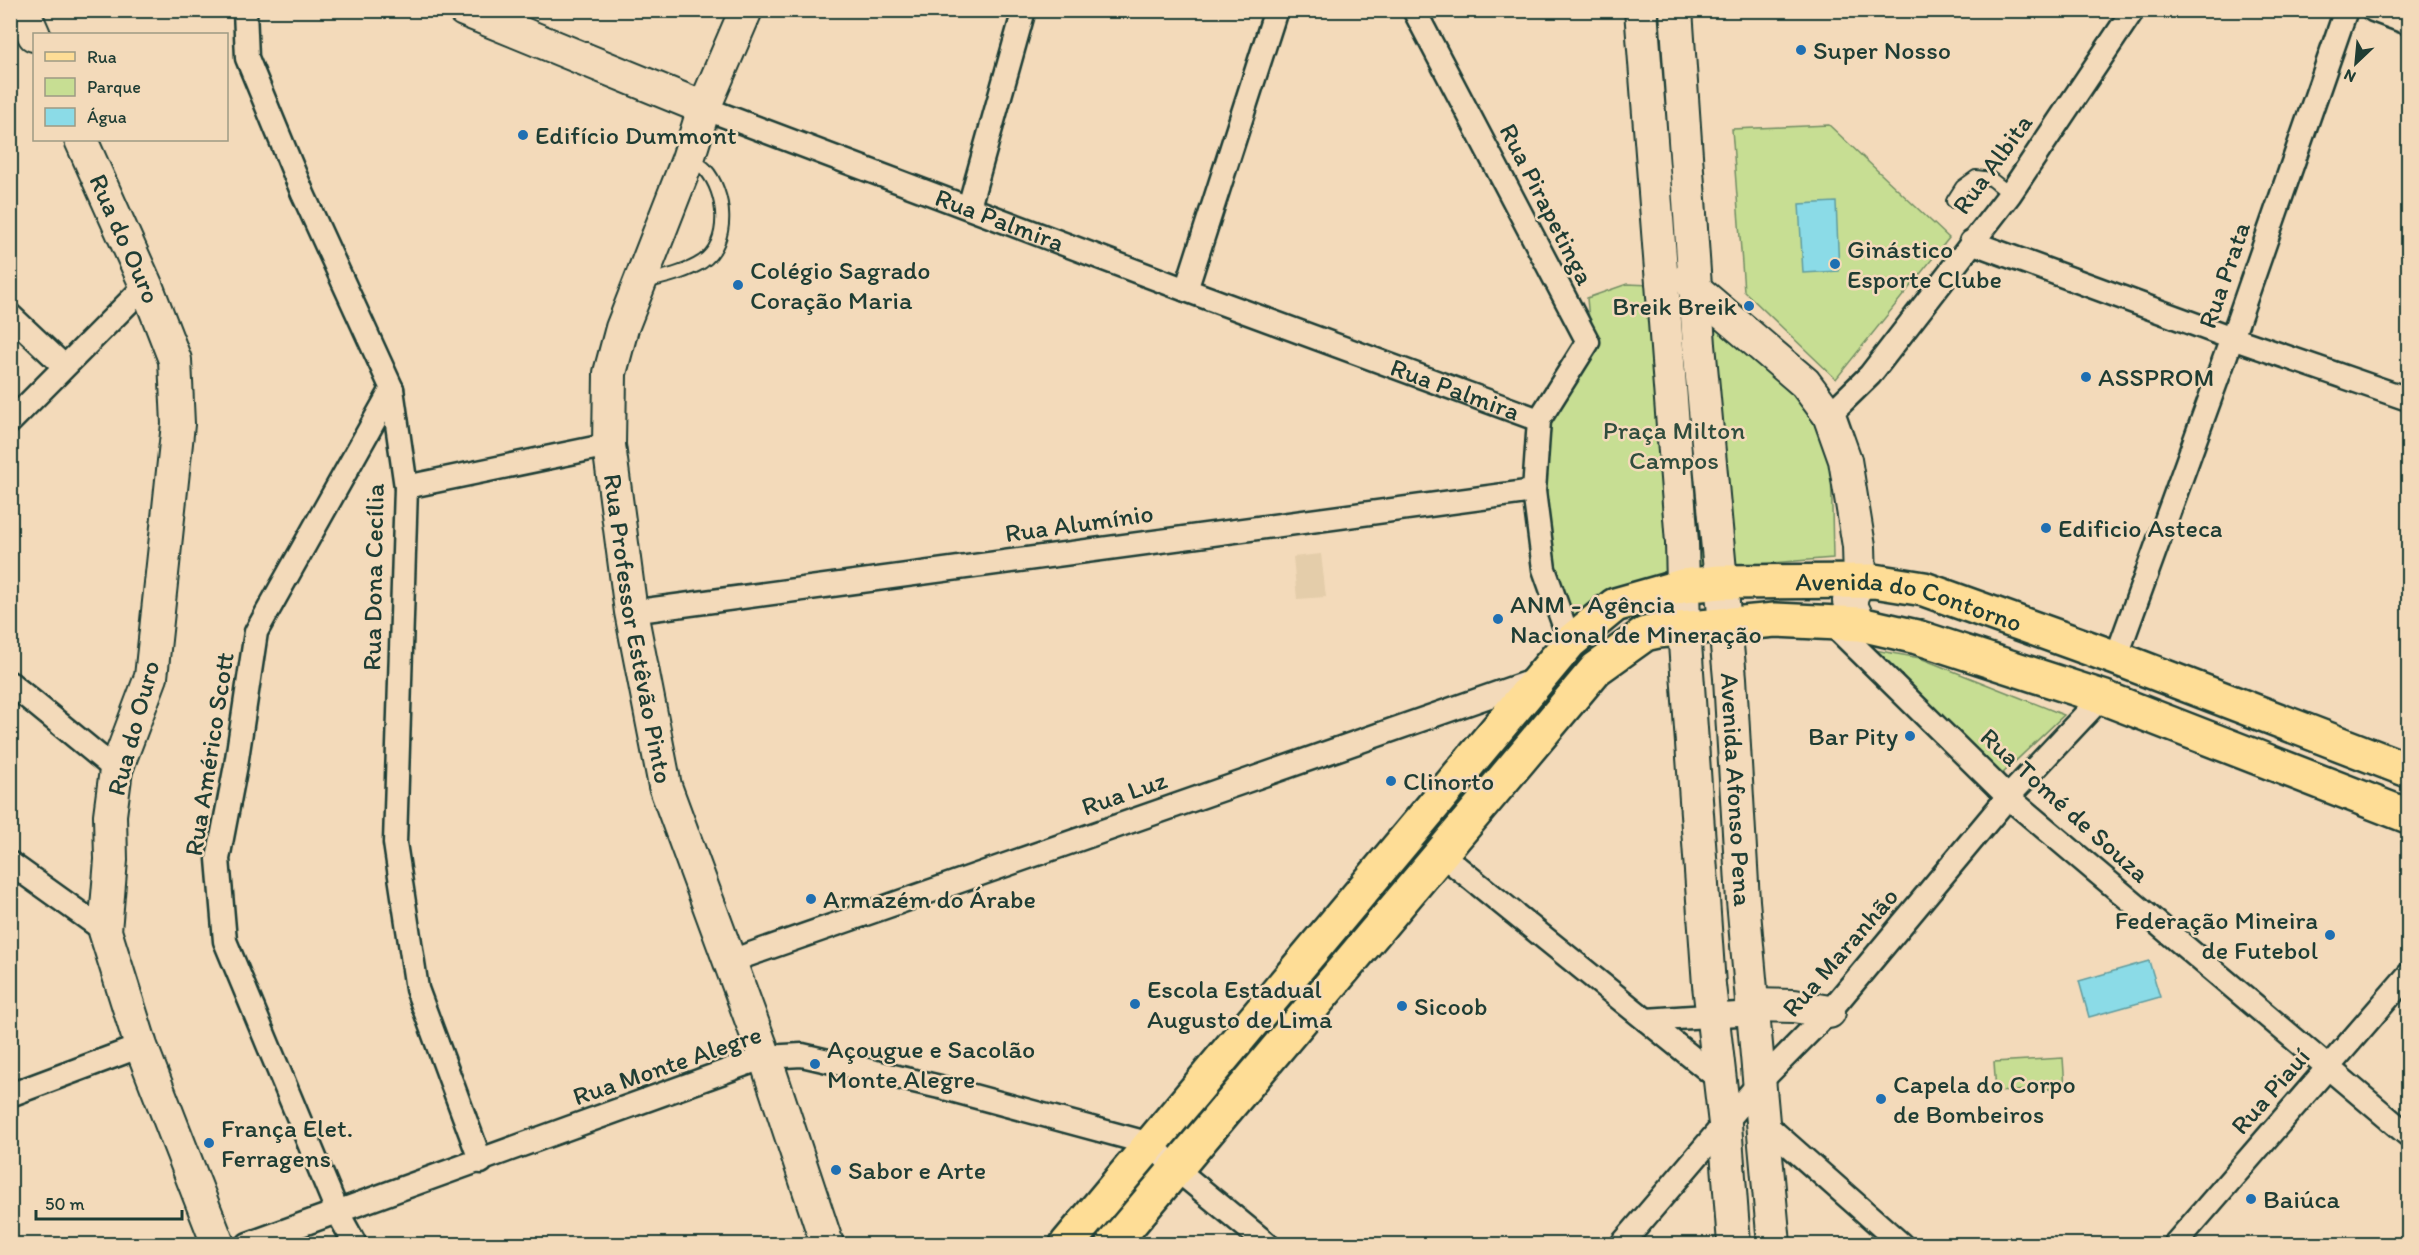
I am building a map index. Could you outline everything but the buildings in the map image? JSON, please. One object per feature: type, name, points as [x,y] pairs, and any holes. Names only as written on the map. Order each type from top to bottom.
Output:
[{"type":"main road","points":[[23,10],[33,33]]},
{"type":"main road","name":"Rua Palmira","points":[[464,10],[704,108]]},
{"type":"main road","name":"Rua Professor Estêvão Pinto","points":[[746,10],[704,108],[688,159],[622,328],[610,373],[609,445],[631,612],[665,786],[728,962],[765,1056],[827,1245]]},
{"type":"main road","name":"Avenida Afonso Pena","points":[[1641,10],[1682,543],[1684,629],[1713,1016],[1725,1124],[1734,1245]]},
{"type":"main road","name":"Avenida Afonso Pena","points":[[1676,10],[1695,289],[1725,624],[1752,1009],[1761,1082],[1774,1245]]},
{"type":"main road","name":"Rua do Ouro","points":[[81,141],[146,285],[175,360],[178,424],[151,677],[116,770],[110,814],[111,860],[105,931],[141,1046],[218,1245]]},
{"type":"main road","points":[[1659,228],[1695,289],[1805,383],[1829,415],[1845,460],[1859,546],[1860,580],[1849,601],[1846,623]]},
{"type":"main road","name":"Avenida do Contorno","points":[[1067,1245],[1539,678],[1570,642],[1615,605],[1682,586],[1720,582],[1860,580],[1924,589],[2116,658],[2409,770]]},
{"type":"main road","name":"Avenida do Contorno","points":[[1113,1245],[1596,669],[1644,634],[1775,620],[1846,623],[1917,637],[2102,697],[2409,816]]},
{"type":"main road","points":[[1752,1009],[1794,1006],[1829,1012]]},
{"type":"street","name":"Rua Dona Cecília","points":[[245,10],[247,58],[303,194],[392,389],[406,487],[395,843],[417,989],[481,1162]]},
{"type":"street","points":[[969,207],[1023,10]]},
{"type":"street","points":[[1186,290],[1276,10]]},
{"type":"street","name":"Rua Pirapetinga","points":[[1414,10],[1588,342],[1539,420]]},
{"type":"street","name":"Rua Albita","points":[[1829,415],[1870,375],[2010,194],[2133,10]]},
{"type":"street","name":"Rua Prata","points":[[2116,658],[2232,338],[2346,10]]},
{"type":"street","points":[[2373,10],[2409,23]]},
{"type":"street","name":"Rua Palmira","points":[[704,108],[1539,420]]},
{"type":"street","points":[[1971,242],[2232,338],[2409,399]]},
{"type":"street","points":[[10,422],[146,285]]},
{"type":"street","points":[[10,315],[64,366]]},
{"type":"street","name":"Rua Américo Scott","points":[[355,1245],[338,1213],[225,941],[218,859],[236,765],[256,632],[392,389]]},
{"type":"street","points":[[1539,420],[1534,491],[1544,569],[1570,642]]},
{"type":"street","points":[[406,487],[609,445]]},
{"type":"street","name":"Rua Alumínio","points":[[631,612],[1534,491]]},
{"type":"street","name":"Rua Tomé de Souza","points":[[1846,623],[2008,797],[2409,1135]]},
{"type":"street","name":"Rua Luz","points":[[728,962],[1539,678]]},
{"type":"street","points":[[10,683],[116,770]]},
{"type":"street","name":"Rua Maranhão","points":[[1622,1245],[1761,1082],[1829,1012],[2008,797],[2102,697]]},
{"type":"street","points":[[1442,854],[1720,1080]]},
{"type":"street","points":[[10,863],[105,931]]},
{"type":"street","name":"Rua Piauí","points":[[2175,1245],[2409,975]]},
{"type":"street","points":[[1646,1020],[1713,1016],[1752,1009]]},
{"type":"street","points":[[10,1095],[141,1046]]},
{"type":"street","name":"Rua Monte Alegre","points":[[248,1245],[481,1162],[765,1056],[802,1055],[940,1087],[1151,1144],[1176,1169],[1267,1245]]},
{"type":"street","points":[[1764,1123],[1901,1245]]},
{"type":"lane","points":[[638,284],[678,274],[704,261],[719,239],[724,216],[718,192],[705,168],[688,159]]},
{"type":"lane","points":[[1953,201],[1962,187],[1976,177],[1991,179],[2010,194]]},
{"type":"shaded area","points":[[1321,554],[1326,597],[1297,599],[1293,557]]},
{"type":"green space","name":"Ginástico Esporte Clube","points":[[1829,125],[1949,238],[1836,379],[1744,291],[1732,129]]},
{"type":"green space","name":"Praça Milton Campos","points":[[1648,231],[1816,418],[1831,458],[1833,558],[1663,572],[1613,602],[1572,632],[1546,570],[1542,421],[1591,341],[1587,298],[1627,284],[1652,285]]},
{"type":"green space","points":[[1863,648],[1920,658],[2064,715],[2001,775]]},
{"type":"green space","points":[[2063,1058],[2065,1088],[1996,1092],[1994,1062]]},
{"type":"water","points":[[1836,202],[1839,271],[1803,273],[1799,204]]},
{"type":"water","points":[[2149,961],[2160,997],[2089,1017],[2079,981]]},
{"type":"place","name":"Super Nosso","points":[[1801,50]]},
{"type":"place","name":"Edifício Dummont","points":[[523,135]]},
{"type":"place","name":"Ginástico Esporte Clube","points":[[1835,264]]},
{"type":"place","name":"Colégio Sagrado Coração Maria","points":[[738,285]]},
{"type":"place","name":"Breik Breik","points":[[1749,306]]},
{"type":"place","name":"ASSPROM","points":[[2086,377]]},
{"type":"place","name":"Edificio Asteca","points":[[2046,528]]},
{"type":"place","name":"ANM - Agência Nacional de Mineração","points":[[1498,619]]},
{"type":"place","name":"Bar Pity","points":[[1910,736]]},
{"type":"place","name":"Clinorto","points":[[1391,781]]},
{"type":"place","name":"Armazém do Árabe","points":[[811,899]]},
{"type":"place","name":"Federação Mineira de Futebol","points":[[2330,935]]},
{"type":"place","name":"Escola Estadual Augusto de Lima","points":[[1135,1004]]},
{"type":"place","name":"Sicoob","points":[[1402,1006]]},
{"type":"place","name":"Açougue e Sacolão Monte Alegre","points":[[815,1064]]},
{"type":"place","name":"Capela do Corpo de Bombeiros","points":[[1881,1099]]},
{"type":"place","name":"França Elet. Ferragens","points":[[209,1143]]},
{"type":"place","name":"Sabor e Arte","points":[[836,1170]]},
{"type":"place","name":"Baiúca","points":[[2251,1199]]}]
